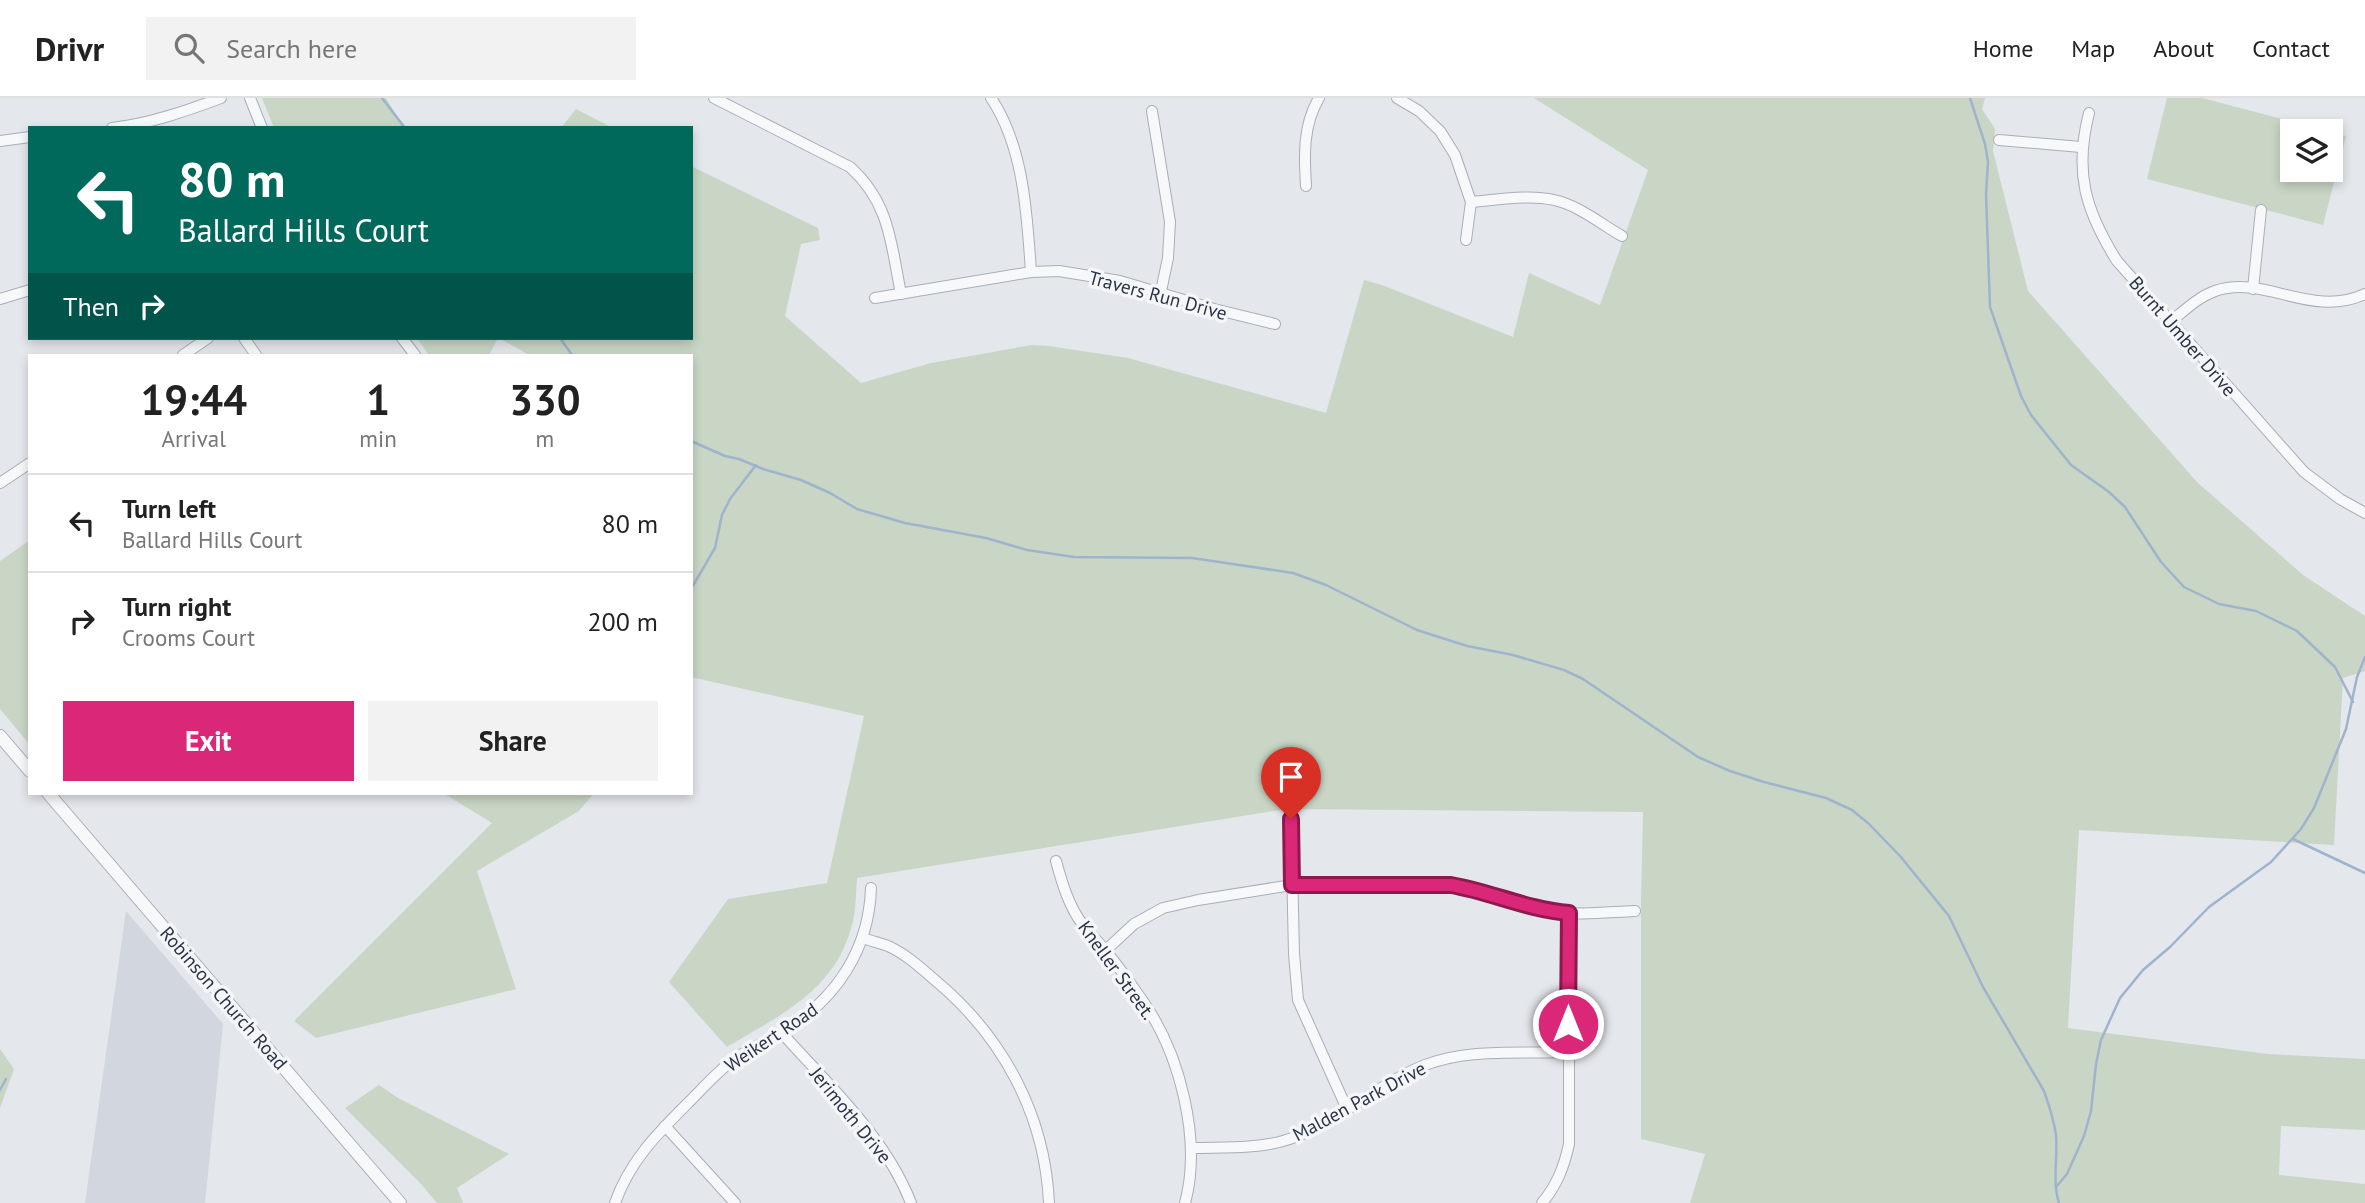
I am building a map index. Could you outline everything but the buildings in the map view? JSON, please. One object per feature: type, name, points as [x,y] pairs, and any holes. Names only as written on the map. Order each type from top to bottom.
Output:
[{"type":"street","points":[[131,126],[221,98]]},
{"type":"street","points":[[250,98],[261,126]]},
{"type":"street","points":[[714,98],[850,167],[865,181],[877,197],[883,215],[901,294]]},
{"type":"street","points":[[991,98],[1009,131],[1020,177],[1031,272]]},
{"type":"street","points":[[1307,186],[1306,142],[1311,113],[1319,98]]},
{"type":"street","points":[[1397,98],[1419,111],[1440,131],[1455,155],[1471,202],[1466,240]]},
{"type":"street","points":[[1152,111],[1170,222],[1168,258],[1161,292]]},
{"type":"street","name":"Burnt Umber Drive","points":[[2089,113],[2081,147],[2085,192],[2100,233],[2117,261],[2304,472],[2340,499],[2365,513]]},
{"type":"street","points":[[0,141],[28,137]]},
{"type":"street","points":[[1999,140],[2081,147]]},
{"type":"street","points":[[1471,202],[1524,198],[1554,200],[1573,207],[1622,236]]},
{"type":"street","points":[[2252,289],[2261,210]]},
{"type":"street","name":"Travers Run Drive","points":[[875,298],[1031,272],[1059,271],[1119,281],[1275,324]]},
{"type":"street","points":[[2170,322],[2208,294],[2231,287],[2332,303],[2365,294]]},
{"type":"street","points":[[0,299],[28,291]]},
{"type":"street","points":[[184,354],[205,340]]},
{"type":"street","points":[[0,484],[28,464]]},
{"type":"street","points":[[0,736],[28,769]]},
{"type":"street","name":"Robinson Church Road","points":[[50,795],[400,1203]]},
{"type":"street","points":[[1291,819],[1298,1000],[1347,1109]]},
{"type":"street","name":"Kneller Street.","points":[[1056,861],[1064,887],[1082,923],[1106,950],[1145,1003],[1165,1039],[1178,1076],[1192,1148],[1185,1203]]},
{"type":"street","points":[[1106,950],[1134,924],[1163,908],[1292,885],[1451,885],[1474,889],[1534,908],[1569,913],[1635,911]]},
{"type":"street","name":"Weikert Road","points":[[615,1203],[634,1163],[649,1142],[733,1060],[782,1032],[827,998],[846,974],[863,938],[870,908],[871,888]]},
{"type":"street","points":[[1542,1203],[1558,1180],[1569,1144],[1569,913]]},
{"type":"street","points":[[863,938],[889,946],[914,962],[976,1019],[997,1046],[1014,1072],[1037,1128],[1049,1203]]},
{"type":"street","name":"Jerimoth Drive","points":[[782,1032],[873,1136],[911,1203]]},
{"type":"street","name":"Malden Park Drive","points":[[1192,1148],[1251,1147],[1282,1141],[1315,1127],[1393,1080],[1424,1065],[1452,1057],[1568,1052]]},
{"type":"street","points":[[665,1126],[736,1203]]},
{"type":"shaded area","points":[[126,911],[223,1024],[205,1203],[85,1203]]},
{"type":"green space","points":[[262,98],[386,98],[403,126],[273,126]]},
{"type":"green space","points":[[1534,98],[1985,98],[1982,109],[1995,129],[1993,151],[2028,291],[2197,482],[2303,575],[2365,616],[2365,671],[2343,678],[2334,845],[2079,830],[2068,1028],[2268,1054],[2365,1059],[2365,1130],[2281,1126],[2279,1175],[2365,1184],[2365,1203],[1690,1203],[1705,1154],[1641,1139],[1643,812],[1286,809],[857,878],[853,921],[845,945],[821,982],[787,1011],[727,1047],[669,982],[728,899],[827,883],[864,716],[693,677],[693,354],[527,354],[503,340],[693,340],[693,167],[818,228],[820,240],[801,244],[785,316],[861,383],[931,363],[1032,345],[1049,346],[1128,358],[1326,413],[1364,280],[1513,337],[1529,273],[1600,305],[1648,170]]},
{"type":"green space","points":[[2167,98],[2202,98],[2282,119],[2280,119],[2280,182],[2334,182],[2323,225],[2147,179]]},
{"type":"green space","points":[[576,109],[609,126],[563,126]]},
{"type":"green space","points":[[418,340],[497,340],[490,354],[428,354]]},
{"type":"green space","points":[[28,541],[28,743],[0,709],[0,561]]},
{"type":"green space","points":[[446,795],[592,795],[579,811],[477,871],[516,989],[316,1038],[294,1021],[492,823]]},
{"type":"green space","points":[[0,1049],[14,1069],[0,1108]]},
{"type":"green space","points":[[379,1085],[398,1098],[509,1154],[457,1188],[463,1203],[437,1203],[345,1108]]},
{"type":"waterway","points":[[382,98],[403,126]]},
{"type":"waterway","points":[[1970,98],[1988,162],[1986,194],[1990,307],[2021,396],[2031,415],[2071,465],[2125,507],[2161,562],[2184,587],[2219,604],[2256,611],[2297,631],[2335,667],[2353,702]]},
{"type":"waterway","points":[[561,340],[571,354]]},
{"type":"waterway","points":[[693,442],[725,456],[801,480],[857,509],[905,523],[986,538],[1027,550],[1074,557],[1192,558],[1293,573],[1326,585],[1417,630],[1467,646],[1513,655],[1564,670],[1583,679],[1698,757],[1764,782],[1826,798],[1852,810],[1900,856],[1949,916],[1983,987],[2044,1091],[2056,1135],[2056,1186],[2059,1203]]},
{"type":"waterway","points":[[693,586],[715,548],[722,515],[730,499],[756,465]]},
{"type":"waterway","points":[[2056,1187],[2067,1174],[2084,1136],[2091,1111],[2101,1040],[2120,998],[2143,970],[2209,907],[2271,862],[2301,829],[2314,808],[2346,729],[2357,677],[2365,657]]},
{"type":"waterway","points":[[2293,839],[2365,873]]},
{"type":"waterway","points":[[0,1090],[6,1079]]},
{"type":"route","points":[[1291,819],[1292,885],[1451,885],[1503,897],[1534,908],[1569,913],[1568,1024]]}]
